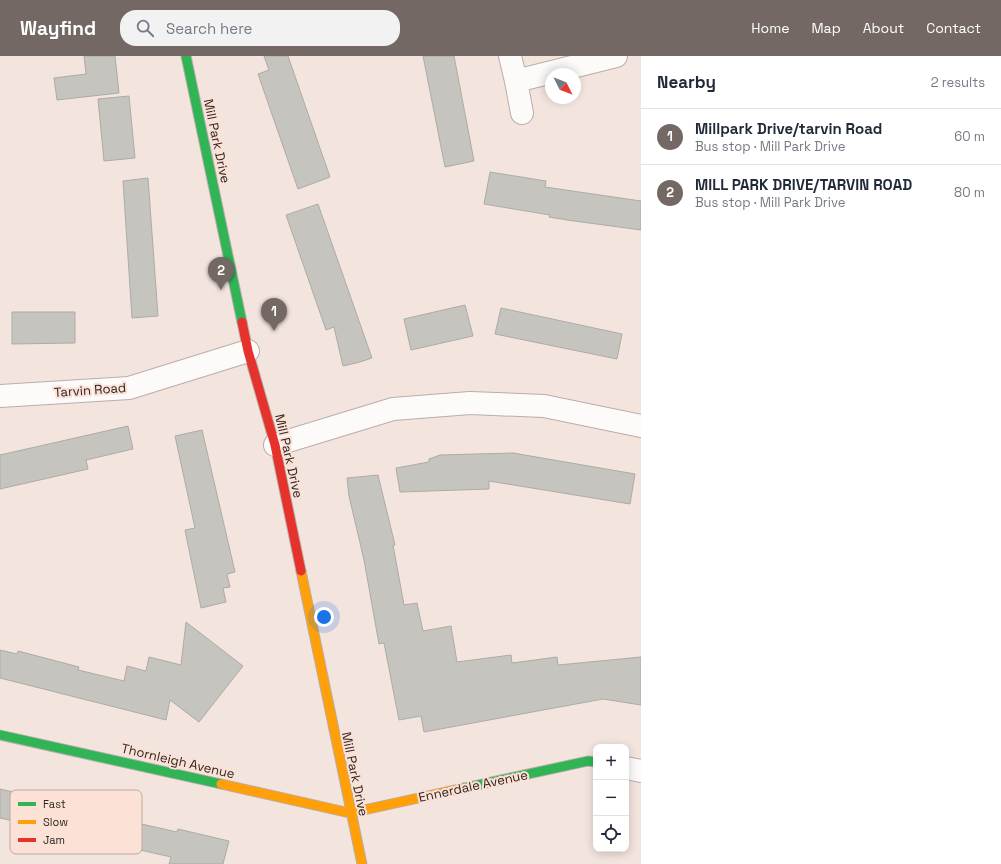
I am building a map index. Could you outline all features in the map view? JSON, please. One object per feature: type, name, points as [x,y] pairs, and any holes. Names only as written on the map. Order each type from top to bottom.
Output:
[{"type":"street","name":"Mill Park Drive","points":[[186,56],[248,351],[275,445],[350,813],[362,864]]},
{"type":"street","points":[[510,56],[522,113]]},
{"type":"street","points":[[516,81],[616,56]]},
{"type":"street","name":"Tarvin Road","points":[[0,396],[129,388],[248,351]]},
{"type":"street","points":[[275,445],[393,409],[470,403],[544,406],[641,426]]},
{"type":"street","name":"Thornleigh Avenue","points":[[0,735],[350,813]]},
{"type":"street","name":"Ennerdale Avenue","points":[[350,813],[588,761],[593,762]]},
{"type":"street","points":[[629,769],[641,771]]},
{"type":"building","points":[[84,56],[115,56],[119,93],[57,100],[54,78],[86,74]]},
{"type":"building","points":[[264,56],[288,56],[330,177],[298,189],[258,74],[269,70]]},
{"type":"building","points":[[423,56],[454,56],[474,161],[445,167]]},
{"type":"building","points":[[129,96],[135,158],[104,161],[98,99]]},
{"type":"building","points":[[490,172],[546,181],[545,187],[641,201],[641,230],[567,220],[549,217],[550,215],[484,204]]},
{"type":"building","points":[[148,178],[158,316],[132,318],[123,181]]},
{"type":"building","points":[[318,204],[372,358],[343,366],[334,327],[326,330],[286,215]]},
{"type":"building","points":[[465,305],[473,336],[411,350],[404,319]]},
{"type":"building","points":[[501,308],[622,334],[617,359],[495,334]]},
{"type":"building","points":[[12,312],[75,312],[75,343],[12,344]]},
{"type":"building","points":[[128,426],[133,449],[86,460],[88,469],[0,489],[0,455]]},
{"type":"building","points":[[202,430],[235,572],[227,574],[230,587],[223,588],[226,602],[201,608],[185,530],[195,528],[175,436]]},
{"type":"building","points":[[513,453],[635,474],[630,504],[489,481],[489,489],[400,492],[396,468],[429,462],[429,459],[440,455]]},
{"type":"building","points":[[378,475],[395,545],[393,545],[404,605],[417,603],[423,631],[451,626],[457,662],[511,655],[512,663],[557,657],[558,665],[641,657],[641,705],[603,699],[424,732],[421,716],[399,720],[384,643],[379,644],[364,560],[349,496],[347,478]]},
{"type":"building","points":[[186,622],[243,666],[199,722],[170,700],[166,720],[0,678],[0,650],[17,654],[18,651],[79,667],[78,670],[124,681],[127,666],[146,671],[149,657],[181,665]]},
{"type":"building","points":[[0,789],[10,791],[10,820],[0,818]]},
{"type":"building","points":[[142,824],[177,832],[178,829],[229,841],[223,864],[169,864],[171,857],[142,850]]},
{"type":"traffic: fast","points":[[186,56],[242,322]]},
{"type":"traffic: fast","points":[[0,735],[221,784]]},
{"type":"traffic: fast","points":[[464,788],[588,761],[593,762]]},
{"type":"traffic: slow","points":[[301,571],[362,864]]},
{"type":"traffic: slow","points":[[221,784],[350,813],[464,788]]},
{"type":"traffic: jam","points":[[242,322],[248,351],[275,445],[301,571]]},
{"type":"place","name":"MILL PARK DRIVE/TARVIN ROAD","points":[[221,290]]},
{"type":"place","name":"Millpark Drive/tarvin Road","points":[[274,331]]}]
